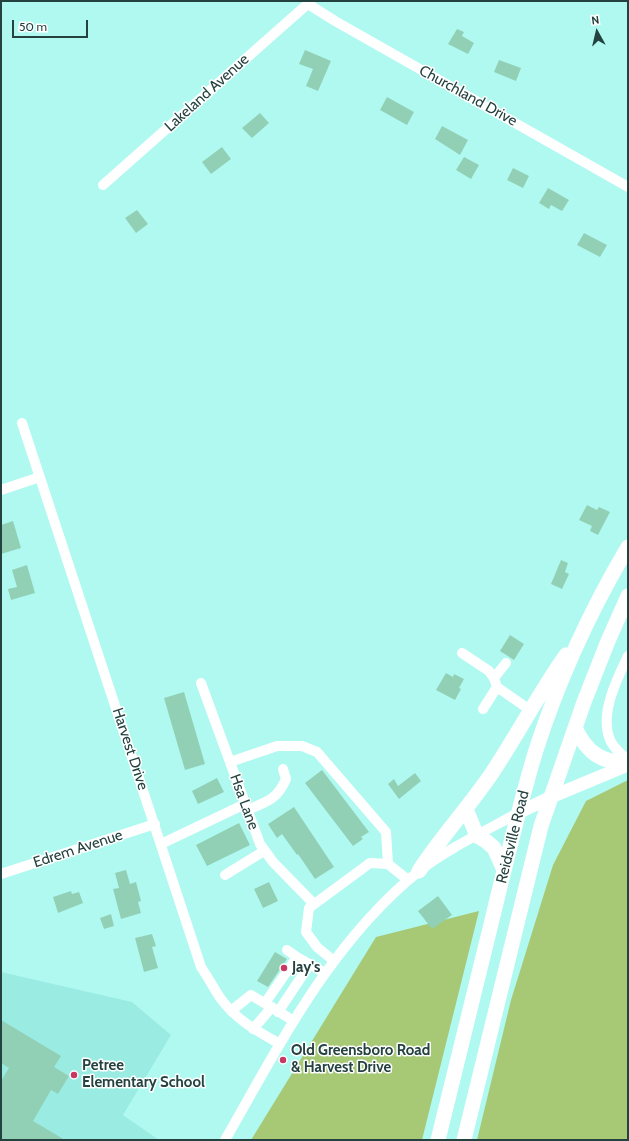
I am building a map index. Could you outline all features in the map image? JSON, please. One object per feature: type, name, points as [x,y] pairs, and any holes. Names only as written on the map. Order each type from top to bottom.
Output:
[{"type":"highway","name":"Reidsville Road","points":[[438,1140],[518,814],[546,721],[584,629],[598,600],[628,547]]},
{"type":"highway","name":"Reidsville Road","points":[[464,1140],[541,826],[596,671],[628,596]]},
{"type":"highway","points":[[414,876],[466,809],[492,772],[552,674],[584,629]]},
{"type":"highway","points":[[575,728],[583,743],[597,756],[612,762],[628,765]]},
{"type":"highway","points":[[466,809],[477,836],[494,848],[500,858],[504,870]]},
{"type":"main road","points":[[518,814],[551,797],[628,765]]},
{"type":"street","name":"Lakeland Avenue","points":[[103,185],[310,3]]},
{"type":"street","name":"Churchland Drive","points":[[310,3],[335,21],[628,187]]},
{"type":"street","name":"Harvest Drive","points":[[22,423],[202,967],[221,999],[231,1011],[254,1029],[280,1044]]},
{"type":"street","points":[[1,490],[40,477]]},
{"type":"street","points":[[462,652],[489,671],[496,682],[530,710]]},
{"type":"street","points":[[628,656],[617,679],[612,694],[608,708],[607,722],[611,742],[628,760]]},
{"type":"street","points":[[483,709],[506,663]]},
{"type":"street","name":"Hsa Lane","points":[[201,683],[260,844],[272,862],[314,904]]},
{"type":"street","points":[[230,762],[277,746],[302,746],[317,752],[386,832],[388,864]]},
{"type":"street","points":[[161,844],[246,807],[273,799],[283,787],[286,780],[283,770]]},
{"type":"street","points":[[225,1140],[280,1044],[325,973],[374,913],[414,876],[448,852],[518,814]]},
{"type":"street","name":"Edrem Avenue","points":[[1,874],[155,824]]},
{"type":"street","points":[[225,875],[264,851]]},
{"type":"street","points":[[334,961],[317,947],[306,932],[309,908],[370,863],[388,864],[414,876]]},
{"type":"street","points":[[287,950],[325,973]]},
{"type":"street","points":[[271,1007],[297,956]]},
{"type":"street","points":[[254,1029],[271,1007],[310,964]]},
{"type":"street","points":[[231,1011],[251,994],[294,1021]]},
{"type":"shaded area","name":"Petree Elementary School","points":[[1,972],[132,1002],[171,1035],[123,1115],[159,1140],[1,1140]]},
{"type":"green space","points":[[628,780],[628,1140],[477,1140],[511,1000],[553,865],[586,801]]},
{"type":"green space","points":[[479,911],[422,1140],[251,1140],[376,937]]},
{"type":"building","points":[[457,29],[464,32],[462,36],[474,43],[468,54],[448,44]]},
{"type":"building","points":[[305,50],[331,61],[318,91],[306,86],[313,69],[299,64]]},
{"type":"building","points":[[499,60],[521,68],[516,81],[494,72]]},
{"type":"building","points":[[387,97],[414,112],[407,125],[380,110]]},
{"type":"building","points":[[260,113],[269,123],[252,138],[242,128]]},
{"type":"building","points":[[442,126],[468,140],[460,155],[435,139]]},
{"type":"building","points":[[222,147],[231,159],[211,174],[202,162]]},
{"type":"building","points":[[464,157],[479,165],[471,179],[456,170]]},
{"type":"building","points":[[513,168],[529,176],[523,188],[507,180]]},
{"type":"building","points":[[548,188],[569,200],[562,211],[551,205],[549,209],[539,203]]},
{"type":"building","points":[[137,210],[148,224],[136,233],[125,218]]},
{"type":"building","points":[[584,233],[607,245],[600,257],[577,245]]},
{"type":"building","points":[[587,505],[597,510],[599,507],[610,512],[598,535],[590,531],[592,526],[579,520]]},
{"type":"building","points":[[13,521],[21,548],[1,554],[1,525]]},
{"type":"building","points":[[561,560],[568,563],[565,572],[569,574],[562,589],[551,584]]},
{"type":"building","points":[[27,565],[35,593],[11,600],[8,589],[17,587],[12,570]]},
{"type":"building","points":[[510,635],[524,644],[514,660],[500,651]]},
{"type":"building","points":[[446,673],[453,677],[454,674],[464,679],[455,700],[436,690]]},
{"type":"building","points":[[184,692],[205,764],[185,770],[164,698]]},
{"type":"building","points":[[322,770],[369,832],[361,837],[363,839],[353,846],[305,783]]},
{"type":"building","points":[[415,773],[421,781],[399,799],[388,784],[394,779],[398,786]]},
{"type":"building","points":[[217,778],[224,792],[198,804],[192,791]]},
{"type":"building","points":[[294,807],[334,867],[315,879],[282,834],[277,838],[268,824]]},
{"type":"building","points":[[239,823],[250,845],[207,866],[196,845]]},
{"type":"building","points":[[126,870],[130,884],[136,882],[141,901],[138,902],[141,913],[121,919],[113,889],[119,888],[115,873]]},
{"type":"building","points":[[269,882],[278,901],[263,908],[254,889]]},
{"type":"building","points":[[71,891],[72,894],[79,892],[83,903],[58,913],[53,897]]},
{"type":"building","points":[[438,896],[452,915],[432,929],[418,911]]},
{"type":"building","points":[[111,914],[114,926],[104,929],[100,918]]},
{"type":"building","points":[[152,934],[156,946],[152,947],[158,968],[144,972],[135,938]]},
{"type":"building","points":[[275,952],[287,959],[268,987],[257,981]]},
{"type":"building","name":"Petree Elementary School","points":[[1,1020],[61,1056],[54,1067],[69,1076],[58,1094],[51,1090],[33,1121],[65,1140],[1,1140],[1,1081],[9,1068],[1,1063]]},
{"type":"place","name":"Jay's","points":[[284,968]]},
{"type":"place","name":"Old Greensboro Road & Harvest Drive","points":[[283,1060]]},
{"type":"place","name":"Petree Elementary School","points":[[74,1075]]}]
